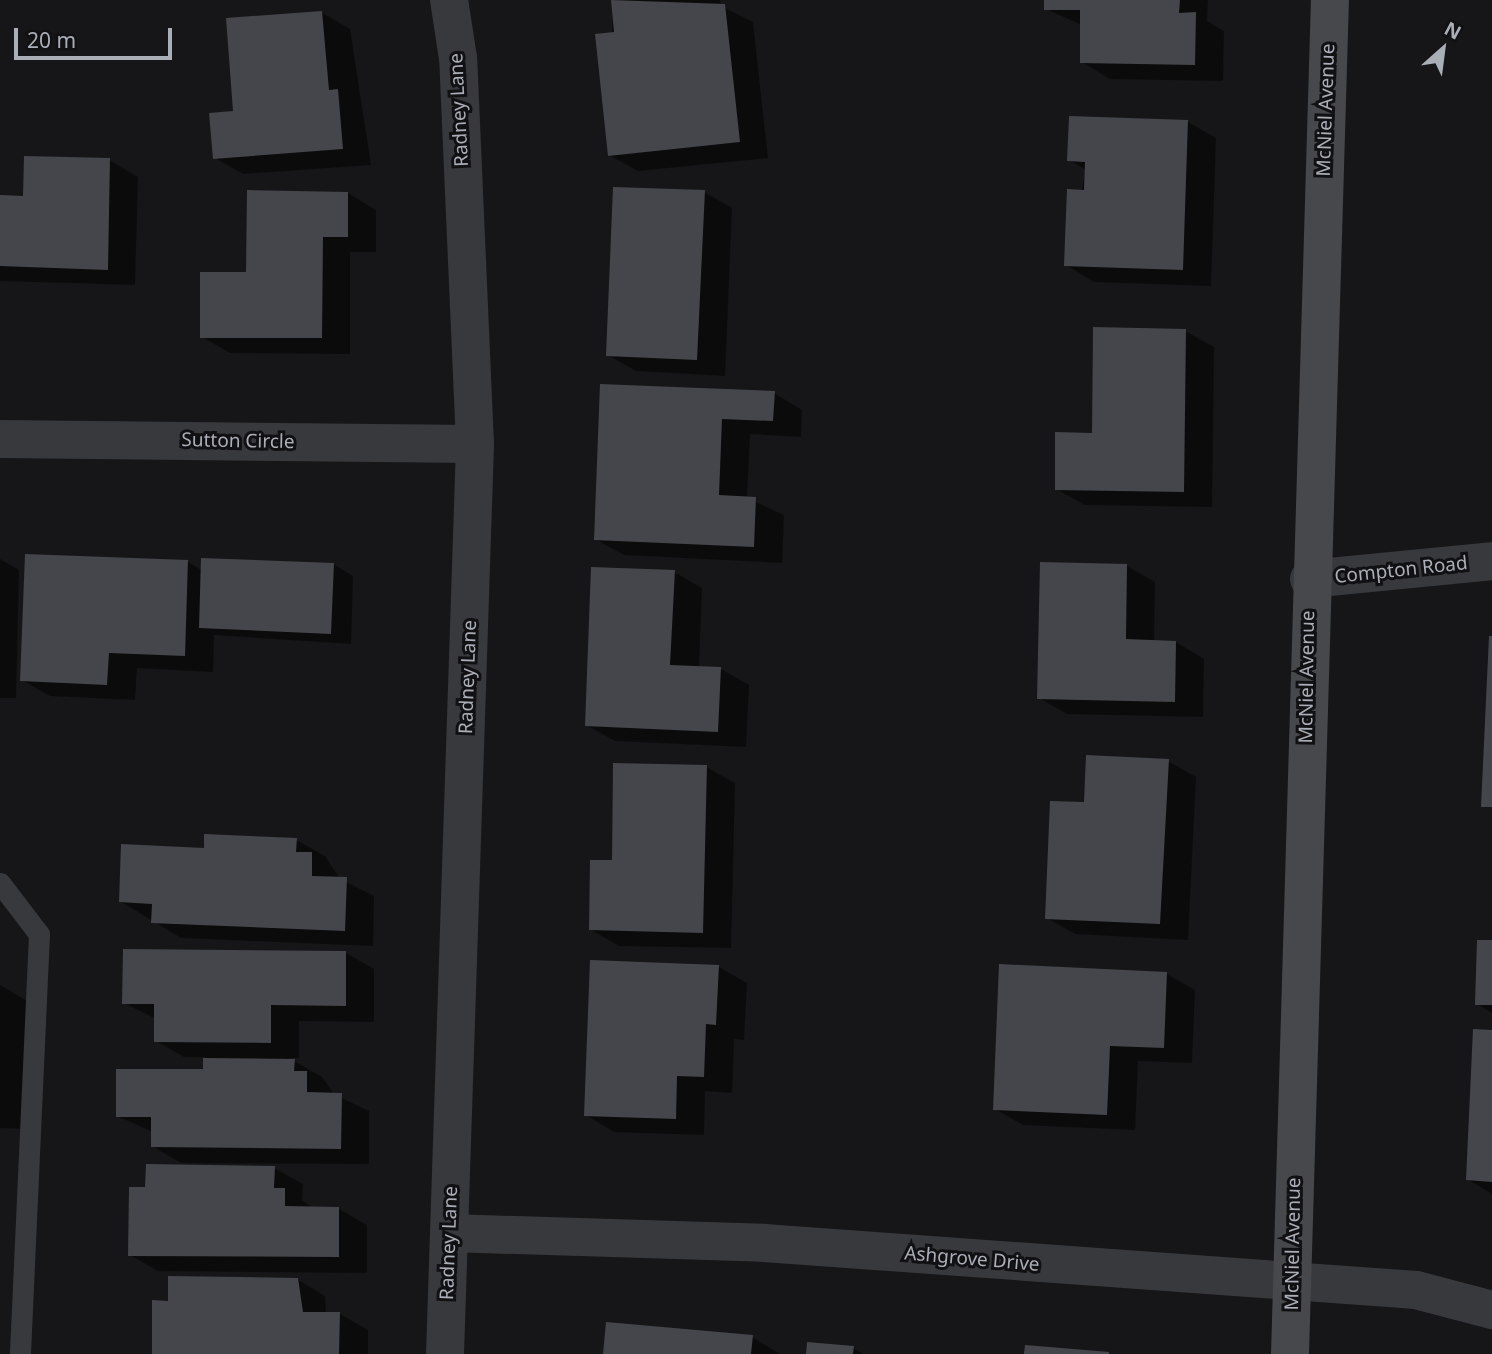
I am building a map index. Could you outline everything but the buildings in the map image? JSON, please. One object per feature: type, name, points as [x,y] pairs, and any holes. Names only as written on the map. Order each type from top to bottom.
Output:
[{"type":"street","name":"Radney Lane","points":[[445,1354],[475,444],[458,58],[449,0]]},
{"type":"street","name":"McNiel Avenue","points":[[1290,1354],[1309,579],[1330,0]]},
{"type":"street","name":"Sutton Circle","points":[[0,439],[475,444]]},
{"type":"street","name":"Compton Road","points":[[1309,579],[1492,561]]},
{"type":"street","name":"Ashgrove Drive","points":[[450,1233],[764,1242],[1292,1284],[1416,1290],[1492,1310]]},
{"type":"lane","points":[[0,883],[39,934],[20,1354]]}]
